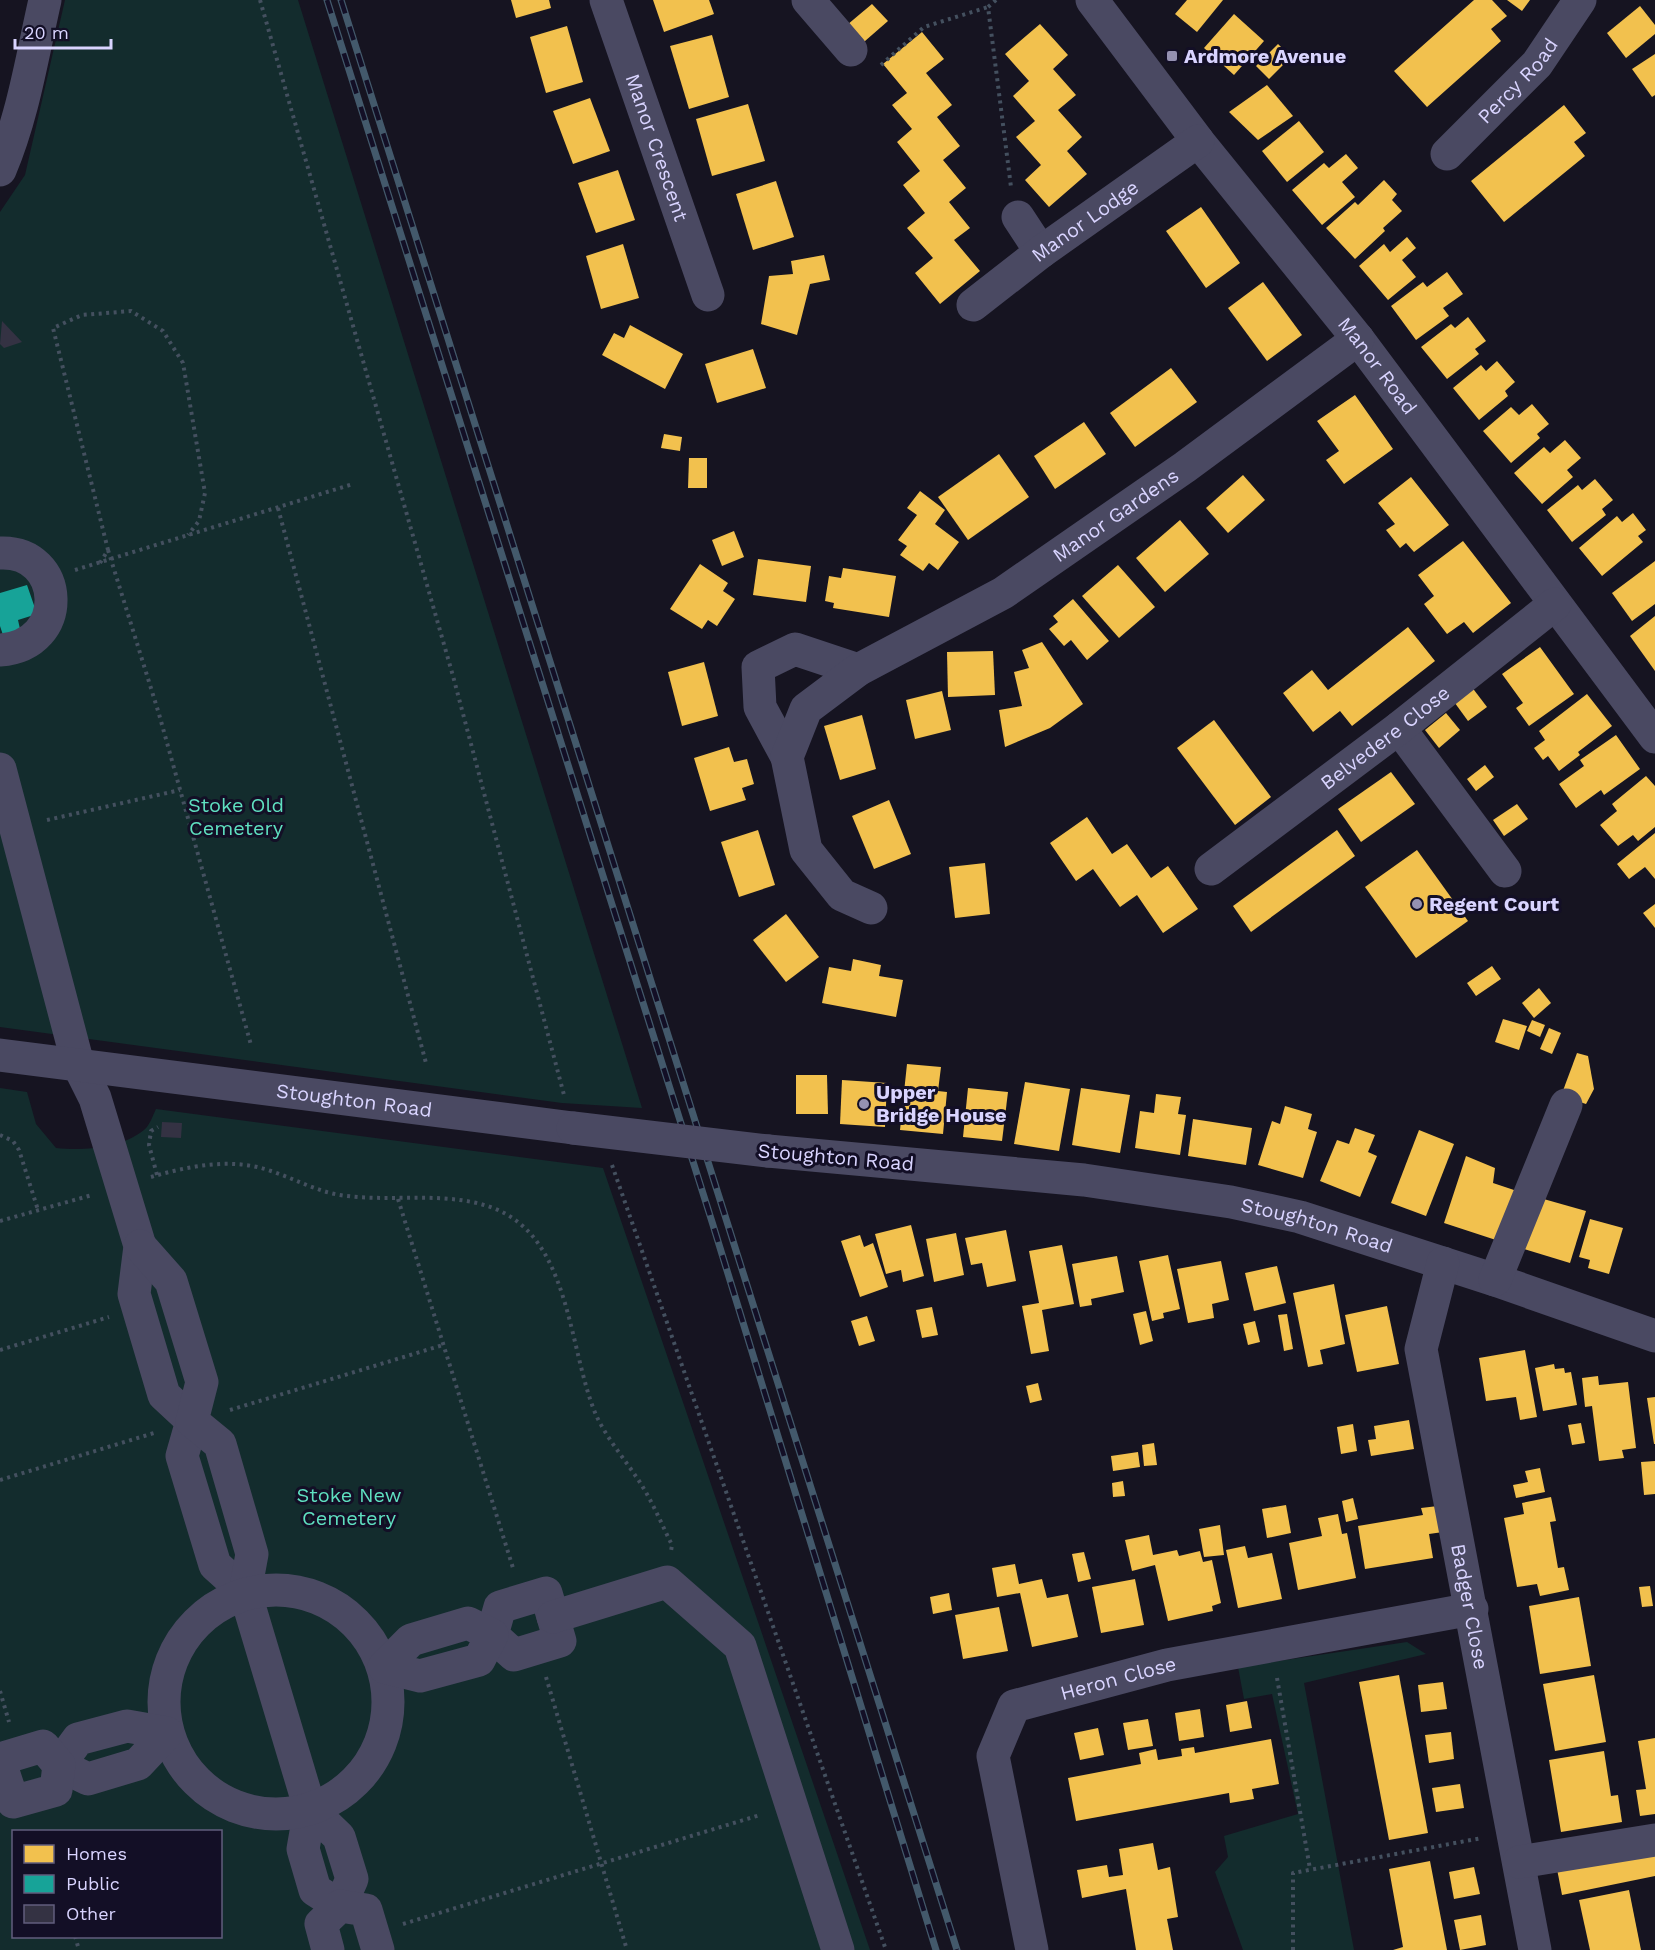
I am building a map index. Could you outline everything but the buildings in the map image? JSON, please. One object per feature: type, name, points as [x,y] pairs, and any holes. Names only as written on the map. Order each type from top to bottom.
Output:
[{"type":"street","points":[[0,170],[23,100],[45,0]]},
{"type":"street","name":"Manor Crescent","points":[[606,0],[708,295]]},
{"type":"street","points":[[808,0],[865,59]]},
{"type":"street","name":"Percy Road","points":[[1447,153],[1537,64],[1580,0]]},
{"type":"street","name":"Manor Road","points":[[1103,4],[1198,141],[1358,339],[1655,737]]},
{"type":"street","name":"Manor Lodge","points":[[973,305],[1041,252],[1198,141]]},
{"type":"street","points":[[1018,217],[1041,252]]},
{"type":"street","name":"Manor Gardens","points":[[787,757],[806,709],[858,670],[1003,593],[1185,467],[1358,339]]},
{"type":"street","points":[[0,553],[18,555],[32,562],[46,579],[52,603],[49,618],[42,632],[30,642],[15,649],[0,650]]},
{"type":"street","name":"Belvedere Close","points":[[1211,869],[1399,728],[1555,604]]},
{"type":"street","points":[[858,670],[795,649],[758,667],[760,707],[787,757],[806,850],[842,895],[871,908]]},
{"type":"street","points":[[1399,728],[1505,871]]},
{"type":"street","points":[[0,769],[78,1064],[95,1098],[140,1246],[171,1281],[202,1382],[192,1421]]},
{"type":"street","name":"Stoughton Road","points":[[0,1055],[486,1119],[768,1151],[1015,1173],[1180,1194],[1300,1217],[1495,1280],[1655,1336]]},
{"type":"street","points":[[1495,1280],[1566,1105]]},
{"type":"street","points":[[140,1246],[134,1294],[164,1395],[220,1444],[252,1554],[244,1592],[310,1809],[339,1837],[352,1879],[340,1906],[321,1924],[328,1950]]},
{"type":"street","name":"Badger Close","points":[[1443,1263],[1421,1349],[1535,1950]]},
{"type":"street","points":[[553,1617],[667,1582],[740,1646],[838,1950]]},
{"type":"street","points":[[302,1591],[338,1606],[366,1633],[384,1667],[389,1702],[383,1737],[367,1768],[342,1793],[310,1809],[275,1815],[239,1808],[208,1792],[183,1766],[167,1733],[163,1702],[167,1671],[180,1642],[200,1617],[244,1592],[302,1591]]},
{"type":"street","points":[[384,1667],[420,1676],[479,1660],[492,1635],[500,1607],[546,1593],[560,1641],[514,1655],[492,1635]]},
{"type":"street","name":"Heron Close","points":[[1032,1950],[993,1756],[1014,1706],[1167,1665],[1472,1609]]},
{"type":"street","points":[[59,1765],[56,1790],[13,1803],[2,1772],[43,1746],[59,1765],[88,1779],[138,1764],[167,1733]]},
{"type":"street","points":[[1516,1847],[1655,1840]]},
{"type":"street","points":[[340,1906],[366,1910],[376,1941]]},
{"type":"path","points":[[260,0],[453,676],[573,1128]]},
{"type":"path","points":[[865,59],[924,27],[988,7],[996,0]]},
{"type":"path","points":[[988,7],[1012,199],[1018,217]]},
{"type":"path","points":[[188,535],[199,521],[205,493],[183,363],[163,331],[131,311],[82,315],[53,328],[108,550],[180,790],[251,1045]]},
{"type":"path","points":[[46,579],[353,484]]},
{"type":"path","points":[[278,508],[426,1064]]},
{"type":"path","points":[[100,562],[108,550]]},
{"type":"path","points":[[15,827],[180,790]]},
{"type":"path","points":[[157,1175],[148,1145],[151,1131],[158,1127]]},
{"type":"path","points":[[0,1136],[13,1141],[19,1150],[38,1210]]},
{"type":"path","points":[[609,1158],[886,1950]]},
{"type":"path","points":[[0,1221],[198,1164],[241,1165],[269,1170],[325,1192],[361,1198],[465,1199],[513,1217],[540,1244],[556,1276],[574,1345],[597,1417],[643,1487],[672,1545],[667,1582]]},
{"type":"path","points":[[398,1199],[523,1600]]},
{"type":"path","points":[[0,1350],[138,1308]]},
{"type":"path","points":[[0,1480],[443,1345]]},
{"type":"path","points":[[1272,1645],[1310,1869]]},
{"type":"path","points":[[537,1648],[627,1950]]},
{"type":"path","points":[[376,1941],[600,1864],[792,1805]]},
{"type":"path","points":[[1293,1950],[1293,1873],[1310,1869],[1516,1847]]},
{"type":"green space","name":"Stoke Old Cemetery","points":[[65,0],[298,0],[642,1108],[562,1103],[0,1027],[0,212],[25,175]]},
{"type":"green space","name":"Stoke New Cemetery","points":[[0,1088],[27,1092],[36,1124],[56,1148],[102,1147],[125,1141],[146,1128],[156,1109],[603,1168],[870,1950],[0,1950]]},
{"type":"green space","points":[[1407,1642],[1426,1654],[1304,1683],[1354,1950],[1243,1950],[1215,1872],[1228,1857],[1224,1836],[1298,1814],[1272,1694],[1244,1699],[1238,1667]]},
{"type":"railway","points":[[327,0],[713,1225],[936,1950]]},
{"type":"railway","points":[[341,0],[957,1950]]},
{"type":"place","name":"Ardmore Avenue","points":[[1172,56]]},
{"type":"place","name":"Regent Court","points":[[1417,904]]},
{"type":"place","name":"Upper Bridge House","points":[[864,1104]]}]
